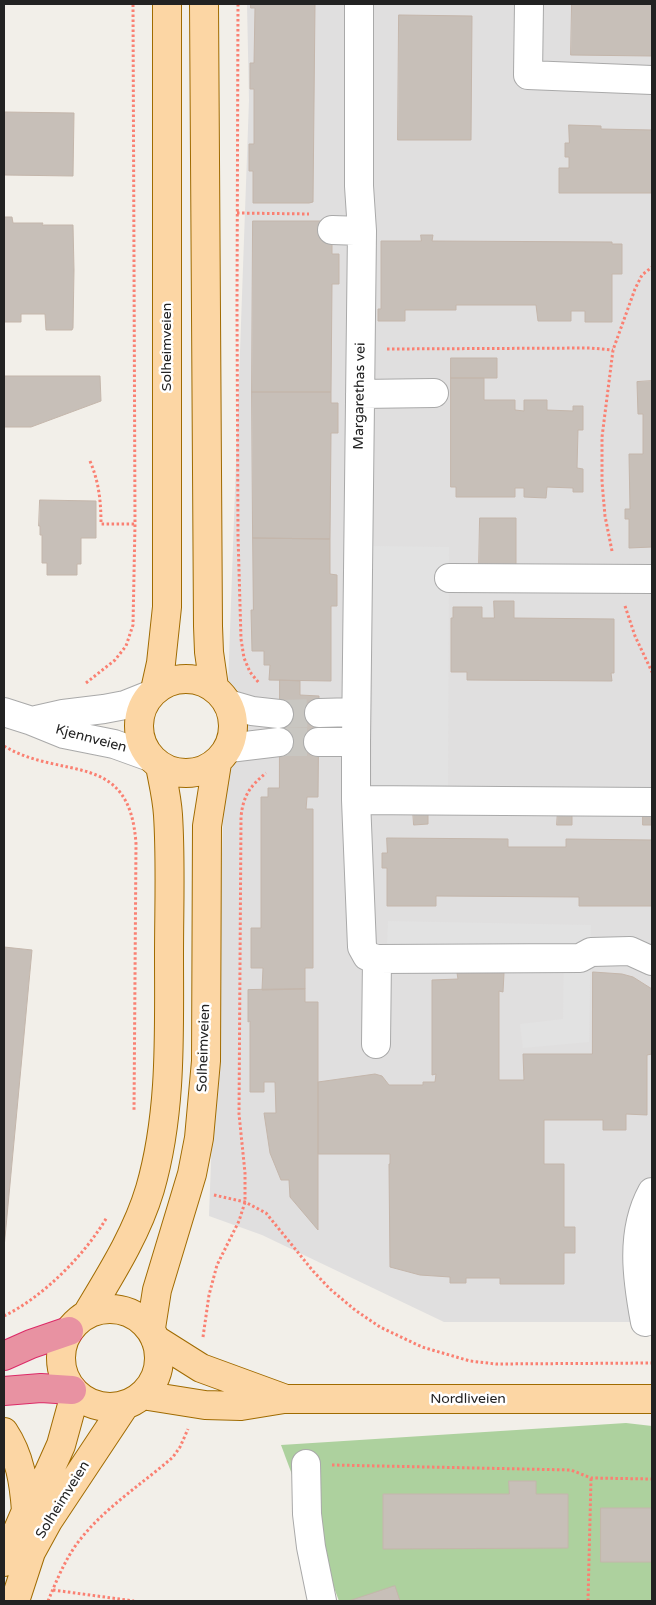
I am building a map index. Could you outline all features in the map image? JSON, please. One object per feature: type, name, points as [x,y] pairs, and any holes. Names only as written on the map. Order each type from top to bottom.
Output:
[{"type":"highway","points":[[4,1356],[78,1322]]},
{"type":"highway","points":[[4,1391],[41,1388],[74,1392]]},
{"type":"main road","name":"Solheimveien","points":[[153,693],[161,663],[167,607],[167,4]]},
{"type":"main road","points":[[204,4],[208,626],[209,652],[221,696]]},
{"type":"main road","points":[[178,679],[203,681],[221,696],[233,714],[234,726],[223,755],[207,770],[183,774],[171,771],[155,761],[143,746],[139,726],[143,706],[153,693],[166,683],[178,679]]},
{"type":"main road","name":"Solheimveien","points":[[153,1334],[157,1290],[192,1174],[199,1138],[206,1061],[207,826],[223,755]]},
{"type":"main road","points":[[74,1392],[64,1377],[60,1361],[62,1346],[120,1259],[136,1226],[150,1189],[161,1140],[167,1094],[168,813],[155,761]]},
{"type":"main road","name":"Nordliveien","points":[[78,1322],[100,1310],[114,1309],[128,1312],[140,1319],[153,1334],[201,1368],[284,1398]]},
{"type":"main road","points":[[134,1400],[150,1386],[156,1375],[158,1351],[153,1334]]},
{"type":"main road","name":"Solheimveien","points":[[4,1562],[26,1511],[48,1474],[62,1445],[74,1392]]},
{"type":"main road","name":"Nordliveien","points":[[74,1392],[84,1401],[104,1408],[134,1400],[241,1406],[284,1398],[652,1399]]},
{"type":"main road","name":"Solheimveien","points":[[15,1601],[31,1552],[48,1521],[134,1400]]},
{"type":"main road","points":[[4,1432],[13,1446],[24,1484],[26,1511]]},
{"type":"street","name":"Margarethas vei","points":[[359,4],[359,186],[362,223],[356,800],[362,947],[367,956],[377,959]]},
{"type":"street","points":[[529,4],[528,75],[652,80]]},
{"type":"street","points":[[324,222],[362,223]]},
{"type":"street","points":[[360,394],[434,393]]},
{"type":"street","points":[[449,578],[652,579]]},
{"type":"street","name":"Kjennveien","points":[[32,721],[63,714],[104,709],[125,704],[153,693]]},
{"type":"street","points":[[221,696],[252,711],[279,714]]},
{"type":"street","name":"Kjennveien","points":[[4,712],[64,734],[114,744],[155,761]]},
{"type":"street","points":[[319,713],[356,712]]},
{"type":"street","points":[[223,755],[279,742]]},
{"type":"street","points":[[318,742],[356,742]]},
{"type":"street","points":[[356,800],[652,802]]},
{"type":"street","points":[[376,1044],[377,959],[580,958],[591,952],[630,950],[652,961]]},
{"type":"street","points":[[645,1322],[639,1289],[637,1257],[639,1226],[652,1192]]},
{"type":"street","points":[[306,1464],[311,1548],[322,1601]]},
{"type":"path","points":[[84,685],[115,660],[126,646],[133,625],[136,524],[133,4]]},
{"type":"path","points":[[238,4],[238,536],[241,639],[244,658],[250,672],[261,686]]},
{"type":"path","points":[[237,213],[324,222]]},
{"type":"path","points":[[652,267],[642,275],[635,288],[613,350],[602,437],[602,482],[605,516],[617,579],[635,636],[652,672]]},
{"type":"path","points":[[361,349],[590,348],[613,350]]},
{"type":"path","points":[[90,461],[96,474],[101,502],[101,524],[136,524]]},
{"type":"path","points":[[4,746],[40,761],[81,769],[99,775],[112,783],[124,796],[134,820],[136,844],[134,1115]]},
{"type":"path","points":[[202,1342],[209,1295],[217,1265],[239,1221],[245,1202],[245,1173],[239,1114],[241,817],[242,804],[248,790],[268,772]]},
{"type":"path","points":[[207,1193],[245,1202],[266,1213],[330,1289],[355,1310],[380,1327],[415,1344],[470,1362],[496,1364],[652,1363]]},
{"type":"path","points":[[4,1316],[34,1297],[59,1275],[91,1242],[109,1213]]},
{"type":"path","points":[[48,1601],[76,1546],[97,1520],[173,1457],[180,1447],[190,1422]]},
{"type":"path","points":[[306,1464],[571,1470],[591,1478],[652,1479]]},
{"type":"path","points":[[588,1601],[591,1478]]},
{"type":"path","points":[[53,1590],[134,1601]]},
{"type":"shaded area","points":[[247,4],[652,4],[652,1322],[444,1322],[262,1235],[209,1216],[249,100]]},
{"type":"shaded area","points":[[373,546],[449,547],[448,790],[372,790]]},
{"type":"shaded area","points":[[388,921],[591,925],[589,1042],[523,1048],[520,1024],[563,1019],[564,944],[387,948]]},
{"type":"green space","points":[[626,1423],[652,1426],[652,1601],[339,1601],[281,1445]]},
{"type":"building","points":[[251,4],[315,4],[313,202],[253,203],[253,171],[249,171],[249,144],[254,144],[254,89],[250,89],[250,63],[254,63],[255,8],[251,8]]},
{"type":"building","points":[[572,4],[652,4],[652,56],[571,55]]},
{"type":"building","points":[[399,15],[472,16],[471,140],[398,140]]},
{"type":"building","points":[[4,112],[74,113],[73,176],[4,175]]},
{"type":"building","points":[[569,125],[601,126],[601,129],[652,130],[652,193],[559,193],[559,168],[569,168],[569,157],[565,157],[565,143],[569,143]]},
{"type":"building","points":[[4,217],[12,217],[13,223],[73,225],[72,330],[46,330],[45,314],[21,314],[21,322],[4,322]]},
{"type":"building","points":[[253,221],[332,221],[332,254],[339,254],[339,284],[332,284],[331,392],[252,392]]},
{"type":"building","points":[[421,235],[433,235],[432,241],[612,242],[612,244],[622,244],[622,274],[612,274],[612,322],[585,322],[585,311],[571,311],[571,321],[538,321],[536,305],[456,305],[456,310],[405,310],[405,321],[378,321],[378,309],[381,309],[381,241],[421,241]]},
{"type":"building","points":[[451,358],[497,358],[497,378],[451,378]]},
{"type":"building","points":[[4,376],[100,376],[101,401],[31,427],[4,427]]},
{"type":"building","points":[[451,378],[484,378],[484,400],[515,400],[515,410],[524,411],[524,400],[547,400],[547,410],[573,411],[573,406],[583,406],[583,430],[578,430],[577,468],[583,469],[583,492],[573,492],[573,488],[547,487],[546,498],[524,497],[524,488],[515,488],[515,497],[456,497],[456,487],[451,487]]},
{"type":"building","points":[[652,381],[652,547],[629,548],[629,519],[625,519],[625,509],[630,509],[629,454],[643,454],[643,414],[638,414],[637,382]]},
{"type":"building","points":[[252,392],[331,392],[331,403],[338,403],[338,433],[331,433],[330,539],[253,538]]},
{"type":"building","points":[[40,500],[96,501],[96,538],[81,538],[81,564],[77,564],[77,575],[47,575],[47,563],[42,563],[42,535],[40,535],[39,526]]},
{"type":"building","points":[[480,518],[516,518],[516,569],[479,569]]},
{"type":"building","points":[[253,538],[330,539],[330,574],[337,575],[337,606],[331,606],[331,681],[269,680],[270,665],[264,665],[264,651],[252,651]]},
{"type":"building","points":[[494,601],[514,601],[514,618],[614,619],[614,673],[611,673],[612,681],[467,680],[467,672],[451,672],[451,618],[453,618],[453,607],[482,607],[482,618],[494,618]]},
{"type":"building","points":[[280,680],[300,681],[300,695],[319,696],[318,797],[307,797],[306,809],[313,809],[313,968],[305,968],[305,989],[262,990],[263,968],[251,968],[251,928],[261,928],[261,797],[268,797],[268,788],[279,788]]},
{"type":"building","points":[[413,810],[428,810],[428,824],[414,825]]},
{"type":"building","points":[[558,810],[572,810],[572,825],[557,825]]},
{"type":"building","points":[[643,810],[652,810],[652,825],[643,825]]},
{"type":"building","points":[[387,838],[508,839],[508,847],[566,847],[566,839],[652,840],[652,906],[579,906],[579,897],[436,896],[436,906],[387,906],[387,868],[382,868],[382,853],[387,853]]},
{"type":"building","points":[[4,947],[32,950],[4,1248]]},
{"type":"building","points":[[593,972],[622,974],[633,977],[652,989],[652,1054],[647,1055],[647,1115],[626,1114],[626,1130],[603,1130],[603,1120],[544,1120],[544,1164],[564,1164],[564,1227],[575,1227],[575,1253],[564,1253],[564,1284],[500,1284],[500,1278],[466,1278],[466,1283],[450,1283],[450,1277],[420,1275],[390,1267],[390,1154],[318,1154],[318,1082],[375,1074],[382,1076],[389,1085],[423,1085],[423,1082],[435,1082],[436,1074],[432,1075],[432,980],[458,979],[457,973],[504,973],[503,992],[499,991],[499,1080],[524,1080],[523,1054],[592,1054]]},
{"type":"building","points":[[305,989],[305,1002],[318,1002],[318,1230],[290,1197],[289,1180],[281,1180],[270,1153],[264,1113],[276,1113],[275,1082],[264,1082],[264,1092],[250,1092],[248,990]]},
{"type":"building","points":[[509,1481],[536,1481],[536,1494],[568,1494],[568,1548],[383,1549],[383,1494],[509,1494]]},
{"type":"building","points":[[601,1508],[652,1508],[652,1562],[601,1562]]},
{"type":"building","points":[[395,1586],[400,1601],[349,1601]]},
{"type":"tunnel","points":[[279,714],[319,713]]},
{"type":"tunnel","points":[[279,742],[318,742]]}]
